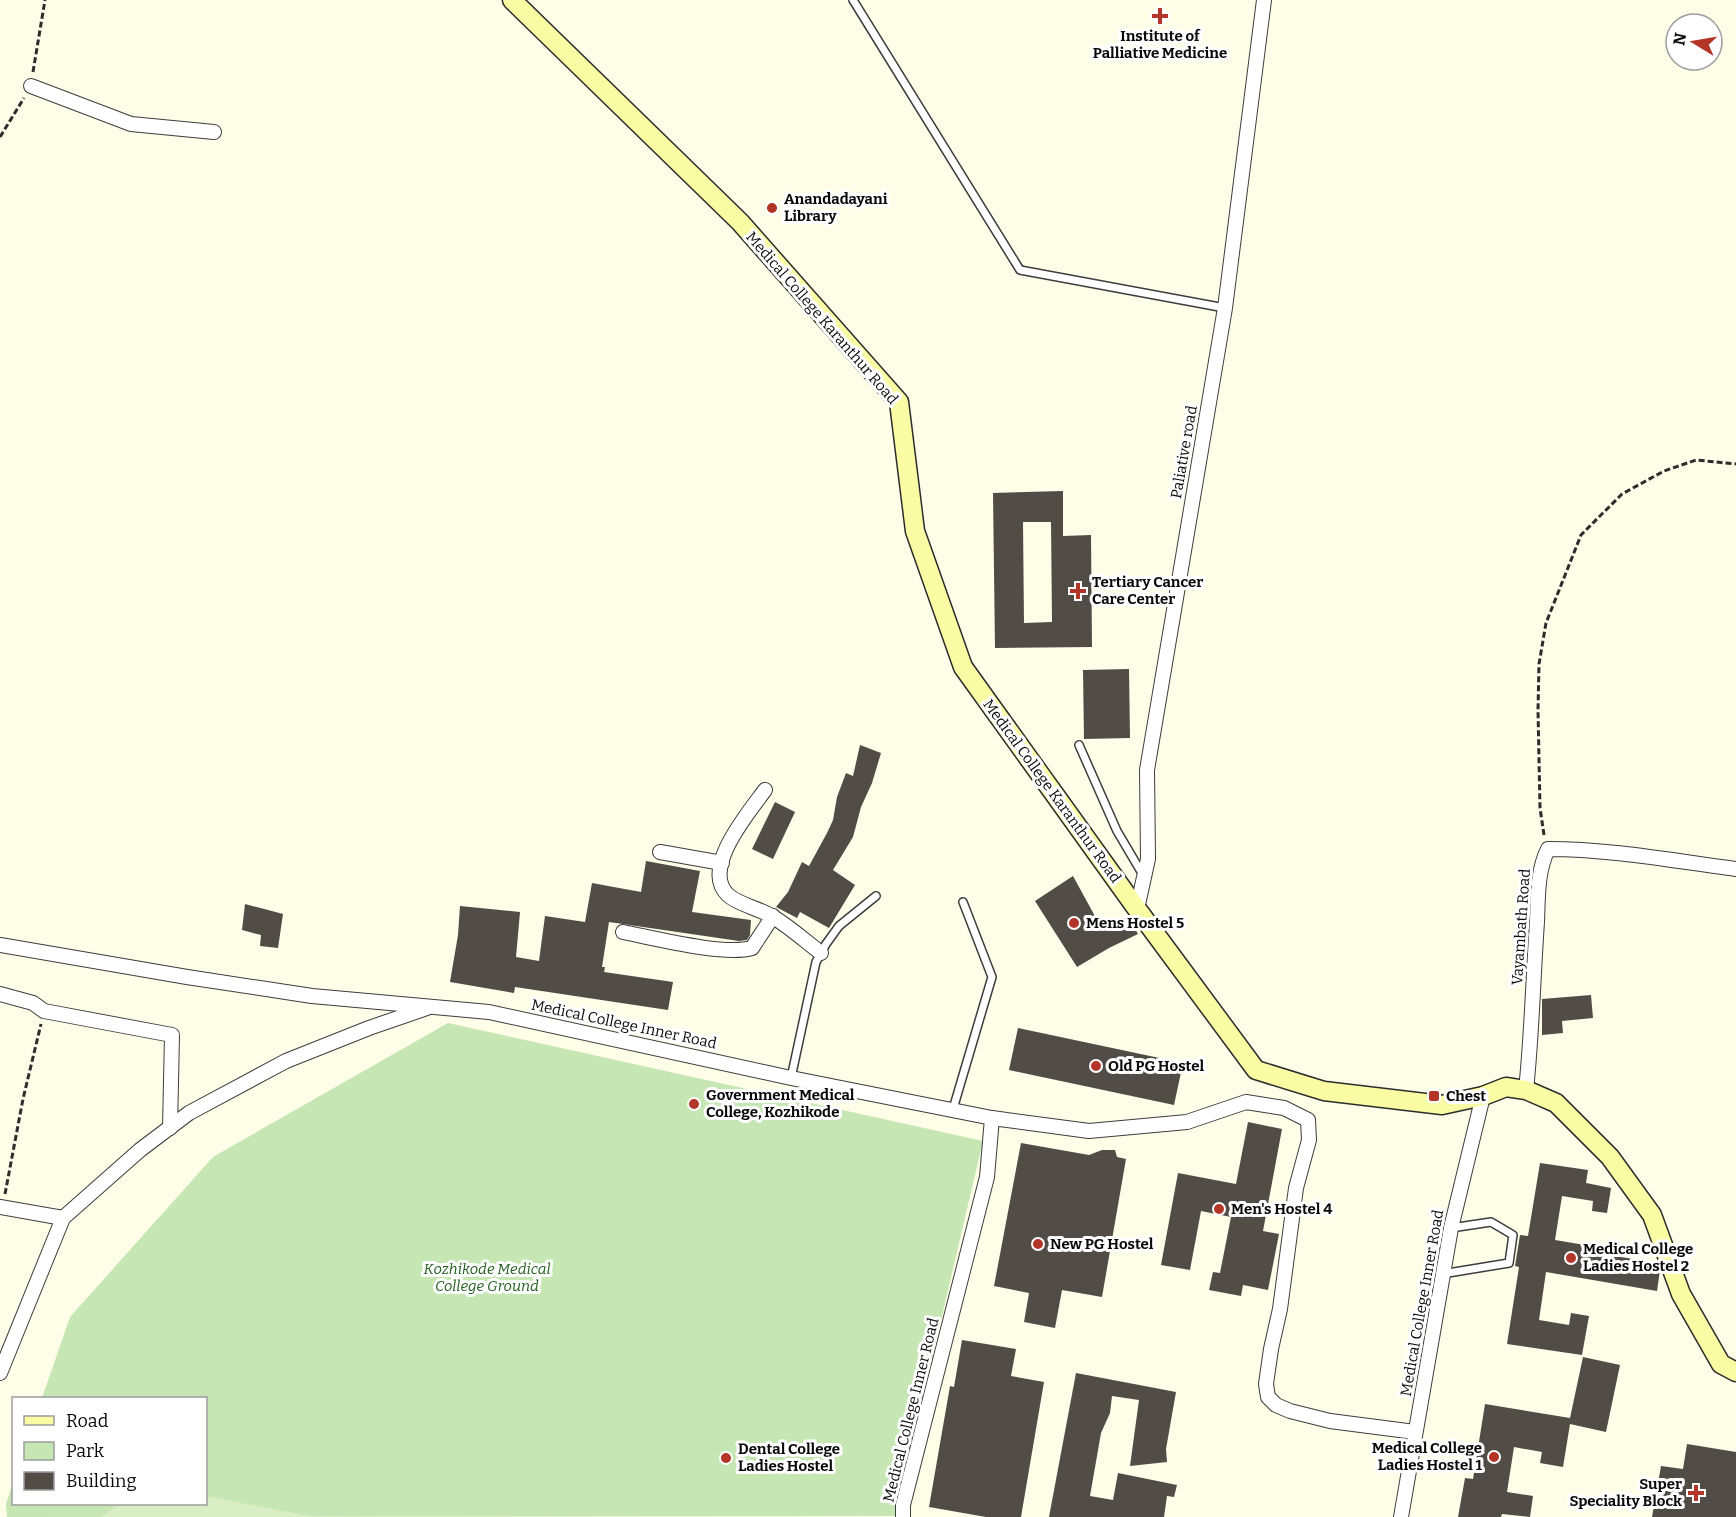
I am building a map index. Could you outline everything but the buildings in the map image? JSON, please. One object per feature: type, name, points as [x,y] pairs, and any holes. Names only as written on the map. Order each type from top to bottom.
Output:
[{"type":"main road","name":"Medical College Karanthur Road","points":[[512,0],[740,222],[899,402],[915,531],[963,667],[1137,909],[1257,1070],[1324,1091],[1442,1105],[1483,1096],[1506,1087],[1526,1090],[1556,1103],[1610,1157],[1652,1215],[1682,1294],[1721,1364],[1736,1372]]},
{"type":"street","name":"Paliative road","points":[[1137,909],[1148,859],[1147,770],[1225,308],[1264,0]]},
{"type":"street","points":[[31,86],[131,124],[214,132]]},
{"type":"street","points":[[765,790],[734,833],[719,871],[721,887],[729,897],[772,916],[821,953]]},
{"type":"street","name":"Vayambath Road","points":[[1526,1090],[1532,1035],[1539,886],[1542,860],[1548,849],[1587,850],[1736,869]]},
{"type":"street","points":[[660,852],[722,863]]},
{"type":"street","points":[[623,932],[691,945],[741,951],[752,948],[772,916]]},
{"type":"street","points":[[0,945],[312,996],[432,1006]]},
{"type":"street","points":[[0,994],[33,1003],[44,1011],[172,1035],[170,1128]]},
{"type":"street","name":"Medical College Inner Road","points":[[0,1373],[63,1218],[140,1150],[189,1113],[232,1092],[286,1061],[432,1006],[489,1012],[791,1078],[992,1118],[987,1177],[903,1505],[903,1517]]},
{"type":"street","name":"Medical College Inner Road","points":[[1401,1517],[1442,1274],[1483,1096]]},
{"type":"street","points":[[992,1118],[1089,1131],[1187,1122],[1246,1102],[1284,1107],[1308,1120],[1309,1140],[1296,1188],[1280,1309],[1271,1349],[1266,1384],[1268,1397],[1276,1405],[1290,1411],[1330,1421],[1415,1432]]},
{"type":"street","points":[[2,1207],[63,1218]]},
{"type":"lane","points":[[853,0],[1020,270],[1225,308]]},
{"type":"lane","points":[[1079,745],[1117,831],[1144,878]]},
{"type":"lane","points":[[791,1078],[816,962],[839,926],[876,896]]},
{"type":"lane","points":[[953,1109],[992,977],[963,902]]},
{"type":"lane","points":[[1442,1274],[1509,1263],[1513,1235],[1491,1222],[1451,1228]]},
{"type":"path","points":[[1547,852],[1540,808],[1539,664],[1546,623],[1581,535],[1622,494],[1664,471],[1696,460],[1736,464]]},
{"type":"path","points":[[2,1207],[23,1099],[44,1011]]},
{"type":"green space","name":"Kozhikode Medical College Ground","points":[[448,1023],[983,1141],[895,1516],[7,1517],[6,1504],[12,1485],[12,1505],[207,1505],[207,1397],[42,1397],[70,1317],[213,1157]]},
{"type":"green space","points":[[207,1496],[315,1517],[101,1517],[118,1505],[207,1505]]},
{"type":"place","name":"Institute of Palliative Medicine","points":[[1160,16]]},
{"type":"place","name":"Anandadayani Library","points":[[772,208]]},
{"type":"place","name":"Tertiary Cancer Care Center","points":[[1078,591]]},
{"type":"place","name":"Mens Hostel 5","points":[[1074,923]]},
{"type":"place","name":"Old PG Hostel","points":[[1096,1066]]},
{"type":"place","name":"Chest","points":[[1434,1096]]},
{"type":"place","name":"Government Medical College, Kozhikode","points":[[694,1104]]},
{"type":"place","name":"Men's Hostel 4","points":[[1219,1209]]},
{"type":"place","name":"New PG Hostel","points":[[1038,1244]]},
{"type":"place","name":"Medical College Ladies Hostel 2","points":[[1571,1258]]},
{"type":"place","name":"Medical College Ladies Hostel 1","points":[[1494,1457]]},
{"type":"place","name":"Dental College Ladies Hostel","points":[[726,1458]]},
{"type":"place","name":"Super Speciality Block","points":[[1696,1493]]}]
